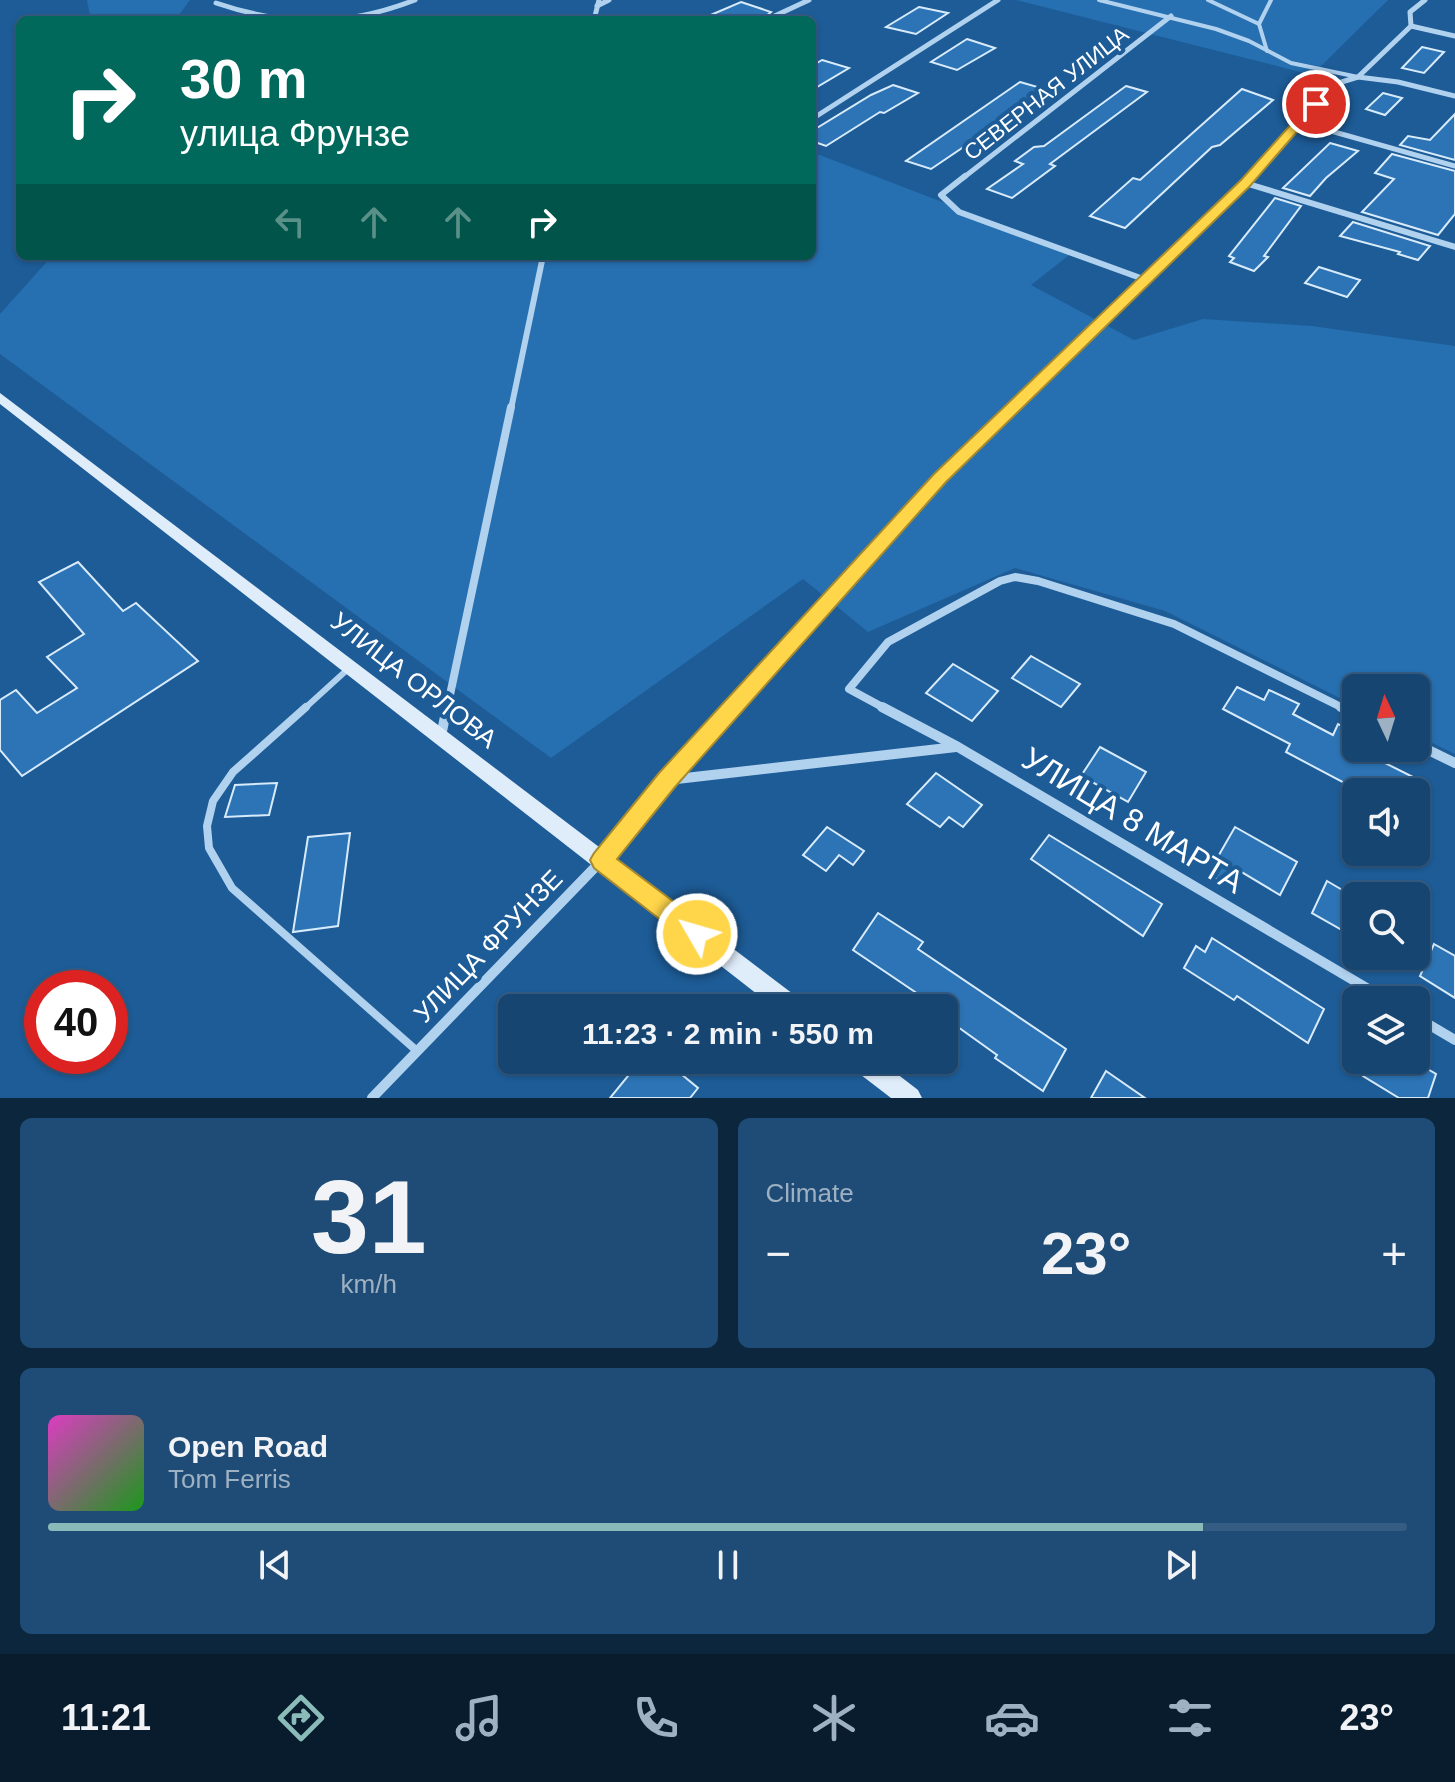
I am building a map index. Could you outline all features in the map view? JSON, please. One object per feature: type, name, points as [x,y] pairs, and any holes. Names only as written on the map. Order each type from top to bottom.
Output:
[{"type":"street","points":[[215,2],[224,0]]},
{"type":"street","points":[[369,16],[415,0]]},
{"type":"street","points":[[598,3],[609,0]]},
{"type":"street","points":[[775,16],[809,0]]},
{"type":"street","points":[[816,116],[998,0]]},
{"type":"street","name":"УЛИЦА ФРУНЗЕ","points":[[372,1098],[602,860],[667,780],[940,478],[1245,183],[1332,85],[1358,77],[1411,26],[1410,12],[1425,0]]},
{"type":"street","points":[[215,2],[254,14],[286,16]]},
{"type":"street","name":"СЕВЕРНАЯ УЛИЦА","points":[[1146,280],[959,212],[941,195],[1171,16]]},
{"type":"street","points":[[1411,26],[1455,36]]},
{"type":"street","points":[[1358,77],[1398,82],[1455,96]]},
{"type":"street","points":[[1299,122],[1455,166]]},
{"type":"street","points":[[1245,183],[1455,247]]},
{"type":"street","points":[[441,737],[542,260]]},
{"type":"street","name":"УЛИЦА ОРЛОВА","points":[[0,397],[775,994]]},
{"type":"street","name":"УЛИЦА 8 МАРТА","points":[[1342,707],[1174,624],[1038,581],[1015,577],[1000,581],[888,642],[849,689],[958,747],[1363,986]]},
{"type":"street","points":[[667,780],[958,747]]},
{"type":"street","points":[[1430,751],[1455,763]]},
{"type":"street","points":[[1430,1025],[1455,1040]]},
{"type":"street","points":[[878,1074],[910,1098]]},
{"type":"lane","points":[[1099,0],[1171,16],[1232,35],[1291,63],[1358,77]]},
{"type":"lane","points":[[1208,0],[1259,24]]},
{"type":"lane","points":[[1267,51],[1259,24],[1271,0]]},
{"type":"lane","points":[[350,667],[233,772],[213,801],[207,826],[209,848],[232,888],[417,1051]]},
{"type":"shaded area","points":[[87,0],[190,0],[179,15],[196,16],[90,16]]},
{"type":"shaded area","points":[[1016,0],[1388,0],[1312,75]]},
{"type":"shaded area","points":[[816,154],[1073,252],[1031,285],[1134,340],[1203,319],[1312,326],[1455,346],[1455,754],[1430,742],[1430,674],[1342,674],[1342,699],[1165,611],[1015,568],[868,632],[803,579],[551,758],[0,354],[0,314],[48,260],[816,260]]},
{"type":"building","points":[[741,2],[771,12],[766,16],[708,16]]},
{"type":"building","points":[[919,7],[948,13],[916,34],[886,27]]},
{"type":"building","points":[[967,39],[995,48],[957,70],[931,62]]},
{"type":"building","points":[[1422,47],[1444,52],[1424,73],[1402,68]]},
{"type":"building","points":[[822,60],[849,68],[816,88],[816,64]]},
{"type":"building","points":[[1020,82],[1048,90],[931,169],[906,161]]},
{"type":"building","points":[[893,85],[918,93],[884,113],[880,112],[826,146],[816,142],[816,129]]},
{"type":"building","points":[[1126,86],[1147,92],[1050,164],[1055,166],[1012,198],[987,189],[1023,164],[1015,161],[1034,147],[1044,146]]},
{"type":"building","points":[[1242,89],[1273,100],[1220,145],[1212,147],[1125,228],[1090,216],[1133,178],[1140,180]]},
{"type":"building","points":[[1383,93],[1402,98],[1385,115],[1366,109]]},
{"type":"building","points":[[1455,114],[1455,160],[1400,145],[1408,136],[1430,140]]},
{"type":"building","points":[[1330,143],[1358,151],[1310,196],[1283,188]]},
{"type":"building","points":[[1392,154],[1455,171],[1455,214],[1438,235],[1362,212],[1394,179],[1375,173]]},
{"type":"building","points":[[1275,198],[1301,206],[1264,256],[1268,257],[1254,271],[1230,262],[1234,258],[1229,256]]},
{"type":"building","points":[[1353,222],[1430,246],[1418,260],[1340,236]]},
{"type":"building","points":[[1319,267],[1360,280],[1347,297],[1305,283]]},
{"type":"building","points":[[78,562],[123,611],[136,603],[198,661],[22,776],[0,750],[0,700],[16,690],[37,713],[77,688],[47,657],[84,634],[39,582]]},
{"type":"building","points":[[1031,656],[1080,684],[1061,707],[1012,678]]},
{"type":"building","points":[[953,664],[998,691],[972,721],[926,693]]},
{"type":"building","points":[[1237,687],[1264,700],[1269,690],[1299,704],[1293,714],[1333,735],[1338,724],[1342,726],[1342,762],[1383,762],[1413,777],[1355,777],[1342,778],[1342,782],[1286,752],[1290,744],[1223,709]]},
{"type":"building","points":[[1100,747],[1146,772],[1128,802],[1081,776]]},
{"type":"building","points":[[936,773],[982,805],[963,827],[949,817],[940,827],[907,804]]},
{"type":"building","points":[[277,783],[269,815],[225,817],[235,785]]},
{"type":"building","points":[[827,827],[864,851],[853,865],[839,855],[826,871],[803,855]]},
{"type":"building","points":[[1235,827],[1297,862],[1280,895],[1238,870],[1229,886],[1208,874]]},
{"type":"building","points":[[350,833],[338,926],[293,932],[308,837]]},
{"type":"building","points":[[1049,835],[1162,904],[1143,936],[1031,859]]},
{"type":"building","points":[[1327,881],[1342,890],[1342,930],[1312,913]]},
{"type":"building","points":[[878,913],[923,942],[918,949],[1066,1049],[1043,1091],[995,1058],[997,1055],[958,1027],[958,994],[918,994],[853,950]]},
{"type":"building","points":[[1212,938],[1324,1009],[1308,1043],[1237,996],[1234,1000],[1184,968],[1196,946],[1205,952]]},
{"type":"building","points":[[1434,944],[1455,956],[1455,998],[1420,976],[1423,970],[1430,970],[1430,953]]},
{"type":"building","points":[[1430,1070],[1436,1074],[1428,1098],[1399,1098],[1363,1076],[1430,1074]]},
{"type":"building","points":[[1106,1071],[1145,1098],[1091,1098]]},
{"type":"building","points":[[630,1074],[681,1074],[698,1088],[690,1098],[610,1098]]},
{"type":"route","points":[[697,934],[602,860],[667,780],[940,478],[1245,183],[1316,104]]}]
